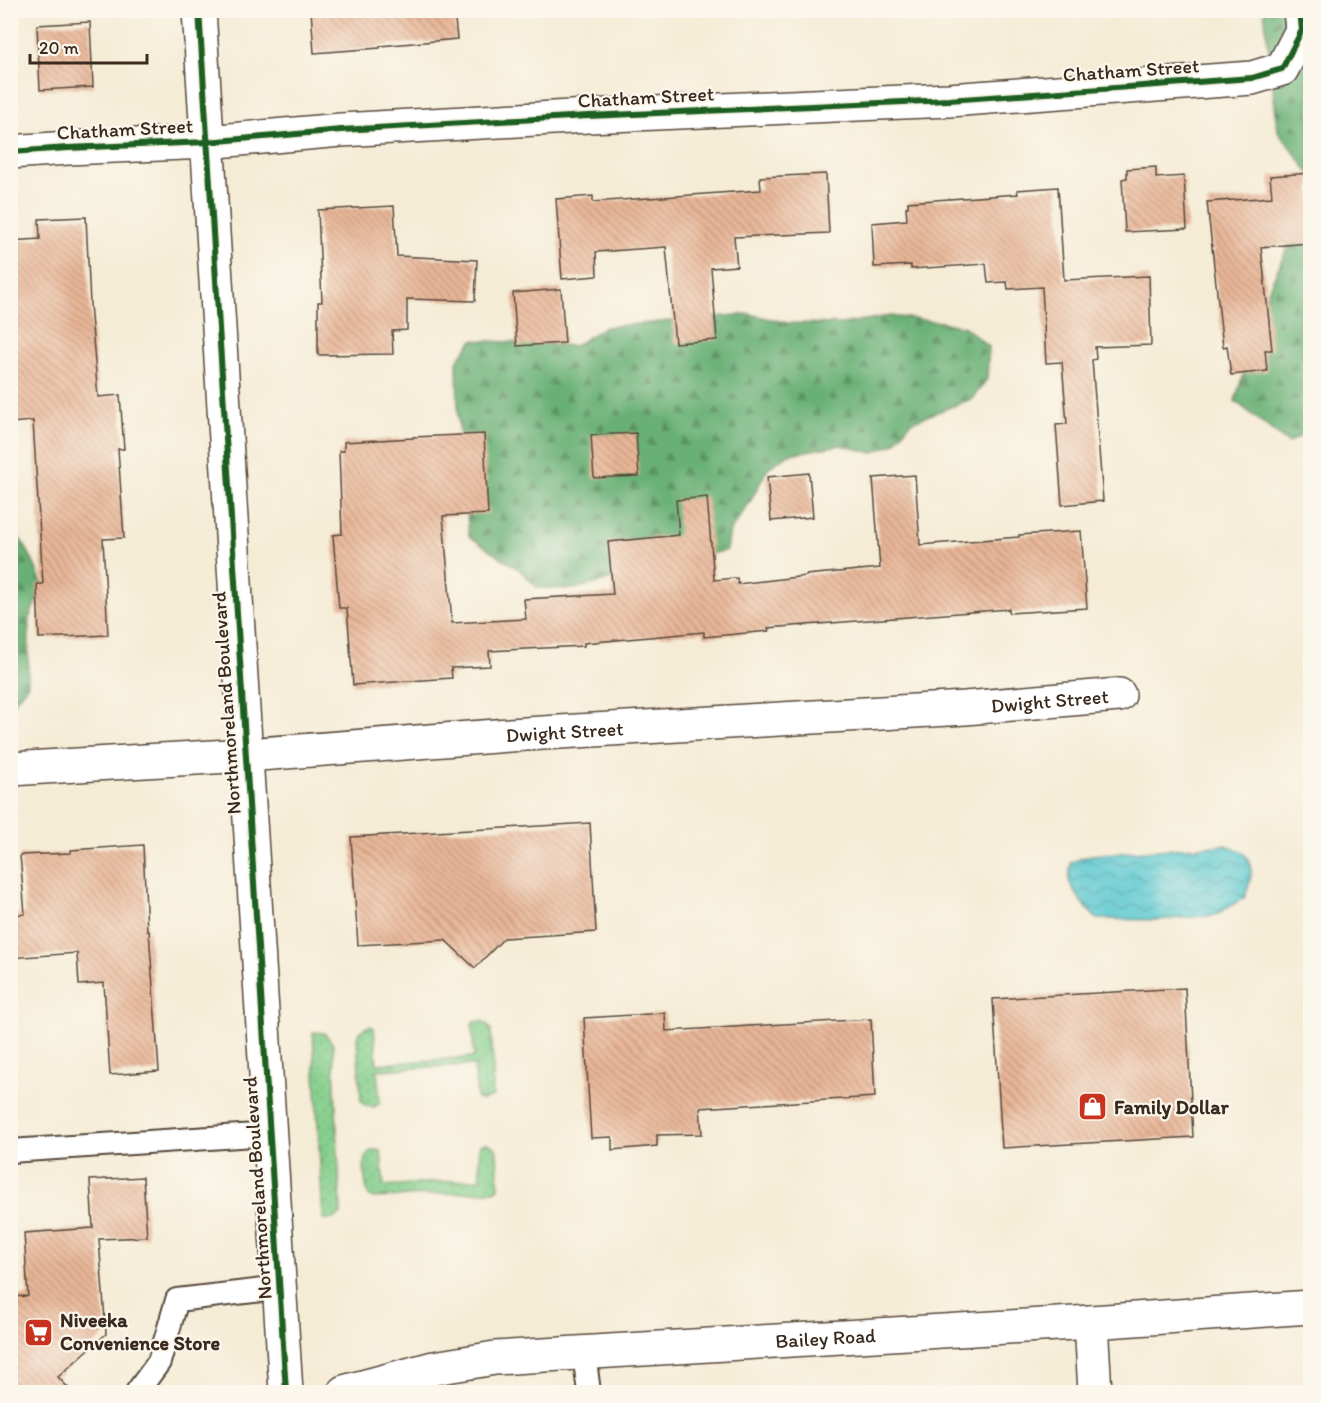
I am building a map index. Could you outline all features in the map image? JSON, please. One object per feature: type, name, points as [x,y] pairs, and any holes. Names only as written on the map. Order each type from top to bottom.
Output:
[{"type":"street","name":"Northmoreland Boulevard","points":[[199,10],[286,1392]]},
{"type":"street","name":"Chatham Street","points":[[10,152],[207,142],[341,130],[949,100],[1252,78],[1282,69],[1302,30],[1300,10]]},
{"type":"street","name":"Dwight Street","points":[[10,769],[246,755],[509,735],[964,708],[1119,695]]},
{"type":"street","name":"Bailey Road","points":[[344,1392],[434,1368],[495,1358],[1311,1307]]},
{"type":"street","points":[[1091,1322],[1095,1392]]},
{"type":"lane","points":[[10,1150],[270,1134]]},
{"type":"lane","points":[[137,1392],[159,1362],[177,1300],[280,1288]]},
{"type":"lane","points":[[584,1353],[589,1392]]},
{"type":"green space","points":[[1264,11],[1310,11],[1310,174],[1278,131]]},
{"type":"green space","points":[[1310,199],[1310,431],[1288,443],[1235,401],[1270,286]]},
{"type":"green space","points":[[749,314],[788,323],[841,324],[890,316],[965,327],[989,347],[987,379],[972,399],[911,422],[894,444],[872,453],[841,445],[789,454],[768,468],[750,502],[730,531],[727,550],[574,589],[538,588],[521,571],[469,536],[458,416],[457,361],[473,340],[574,346],[605,327]]},
{"type":"green space","points":[[11,528],[22,541],[43,587],[29,618],[28,685],[11,705]]},
{"type":"green space","points":[[474,1022],[486,1023],[491,1030],[493,1097],[477,1099],[474,1065],[377,1070],[380,1102],[371,1107],[361,1101],[357,1038],[359,1032],[365,1028],[371,1026],[374,1028],[377,1064],[474,1057],[472,1025]]},
{"type":"green space","points":[[313,1032],[324,1033],[333,1044],[341,1214],[328,1220],[323,1220]]},
{"type":"green space","points":[[486,1143],[496,1148],[497,1153],[499,1188],[494,1191],[374,1198],[368,1195],[364,1165],[368,1153],[373,1150],[381,1151],[384,1186],[480,1179],[479,1148],[480,1145]]},
{"type":"water","points":[[1224,845],[1242,852],[1247,857],[1251,873],[1245,897],[1216,915],[1157,920],[1097,919],[1082,903],[1069,881],[1071,862],[1091,855]]},
{"type":"building","points":[[311,10],[454,10],[457,39],[314,53]]},
{"type":"building","points":[[90,22],[93,87],[40,90],[37,25]]},
{"type":"building","points":[[1156,167],[1156,178],[1184,176],[1187,229],[1125,232],[1122,179],[1127,178],[1127,169]]},
{"type":"building","points":[[1311,173],[1311,243],[1261,247],[1272,350],[1265,350],[1267,371],[1231,375],[1227,346],[1223,347],[1207,202],[1272,197],[1270,176]]},
{"type":"building","points":[[826,174],[829,233],[734,237],[737,266],[711,268],[717,340],[675,343],[666,247],[596,252],[597,276],[562,279],[556,199],[593,196],[593,202],[761,190],[760,177]]},
{"type":"building","points":[[1058,187],[1064,280],[1149,276],[1151,345],[1095,347],[1096,359],[1092,360],[1103,501],[1062,505],[1056,425],[1067,424],[1062,362],[1046,363],[1042,287],[1008,289],[1007,282],[988,283],[986,264],[911,269],[911,265],[874,267],[872,223],[907,220],[908,202],[1018,194],[1017,190]]},
{"type":"building","points":[[394,206],[397,256],[477,260],[475,301],[407,299],[407,330],[392,331],[393,354],[318,355],[318,302],[322,302],[318,210]]},
{"type":"building","points":[[86,217],[98,397],[120,395],[124,449],[118,449],[124,538],[103,539],[108,635],[39,638],[37,584],[43,584],[33,421],[10,423],[10,241],[40,239],[39,219]]},
{"type":"building","points":[[561,289],[565,343],[517,346],[513,293]]},
{"type":"building","points":[[636,433],[639,476],[594,478],[591,435]]},
{"type":"building","points":[[484,434],[488,514],[443,516],[452,623],[526,619],[524,599],[613,594],[608,542],[679,535],[676,500],[707,497],[714,580],[737,578],[738,584],[880,568],[873,478],[915,475],[920,545],[1081,531],[1087,608],[1009,613],[1009,609],[768,628],[769,631],[704,637],[704,632],[584,643],[584,646],[489,651],[490,666],[451,668],[452,678],[353,685],[347,608],[339,608],[333,535],[342,534],[339,451],[344,451],[344,442]]},
{"type":"building","points":[[809,473],[813,517],[771,521],[767,477]]},
{"type":"building","points":[[590,823],[596,932],[504,938],[475,968],[445,940],[358,945],[351,837]]},
{"type":"building","points":[[143,845],[147,931],[149,931],[159,1071],[110,1075],[104,983],[79,985],[77,953],[10,958],[10,915],[25,914],[20,855],[71,853],[71,850]]},
{"type":"building","points":[[1185,988],[1193,1137],[1002,1148],[993,999]]},
{"type":"building","points":[[665,1013],[666,1031],[871,1019],[875,1097],[700,1108],[702,1134],[657,1135],[657,1146],[612,1150],[612,1137],[591,1138],[584,1018]]},
{"type":"building","points":[[143,1177],[147,1237],[99,1239],[106,1334],[58,1377],[72,1392],[10,1392],[10,1297],[28,1296],[24,1233],[93,1228],[90,1180]]},
{"type":"cycle path","points":[[199,10],[286,1392]]},
{"type":"cycle path","points":[[10,152],[207,142],[341,130],[588,116],[949,100],[1252,78],[1282,69],[1302,30],[1300,10]]},
{"type":"place","name":"Family Dollar","points":[[1093,1107]]},
{"type":"place","name":"Niveeka Convenience Store","points":[[39,1332]]}]
